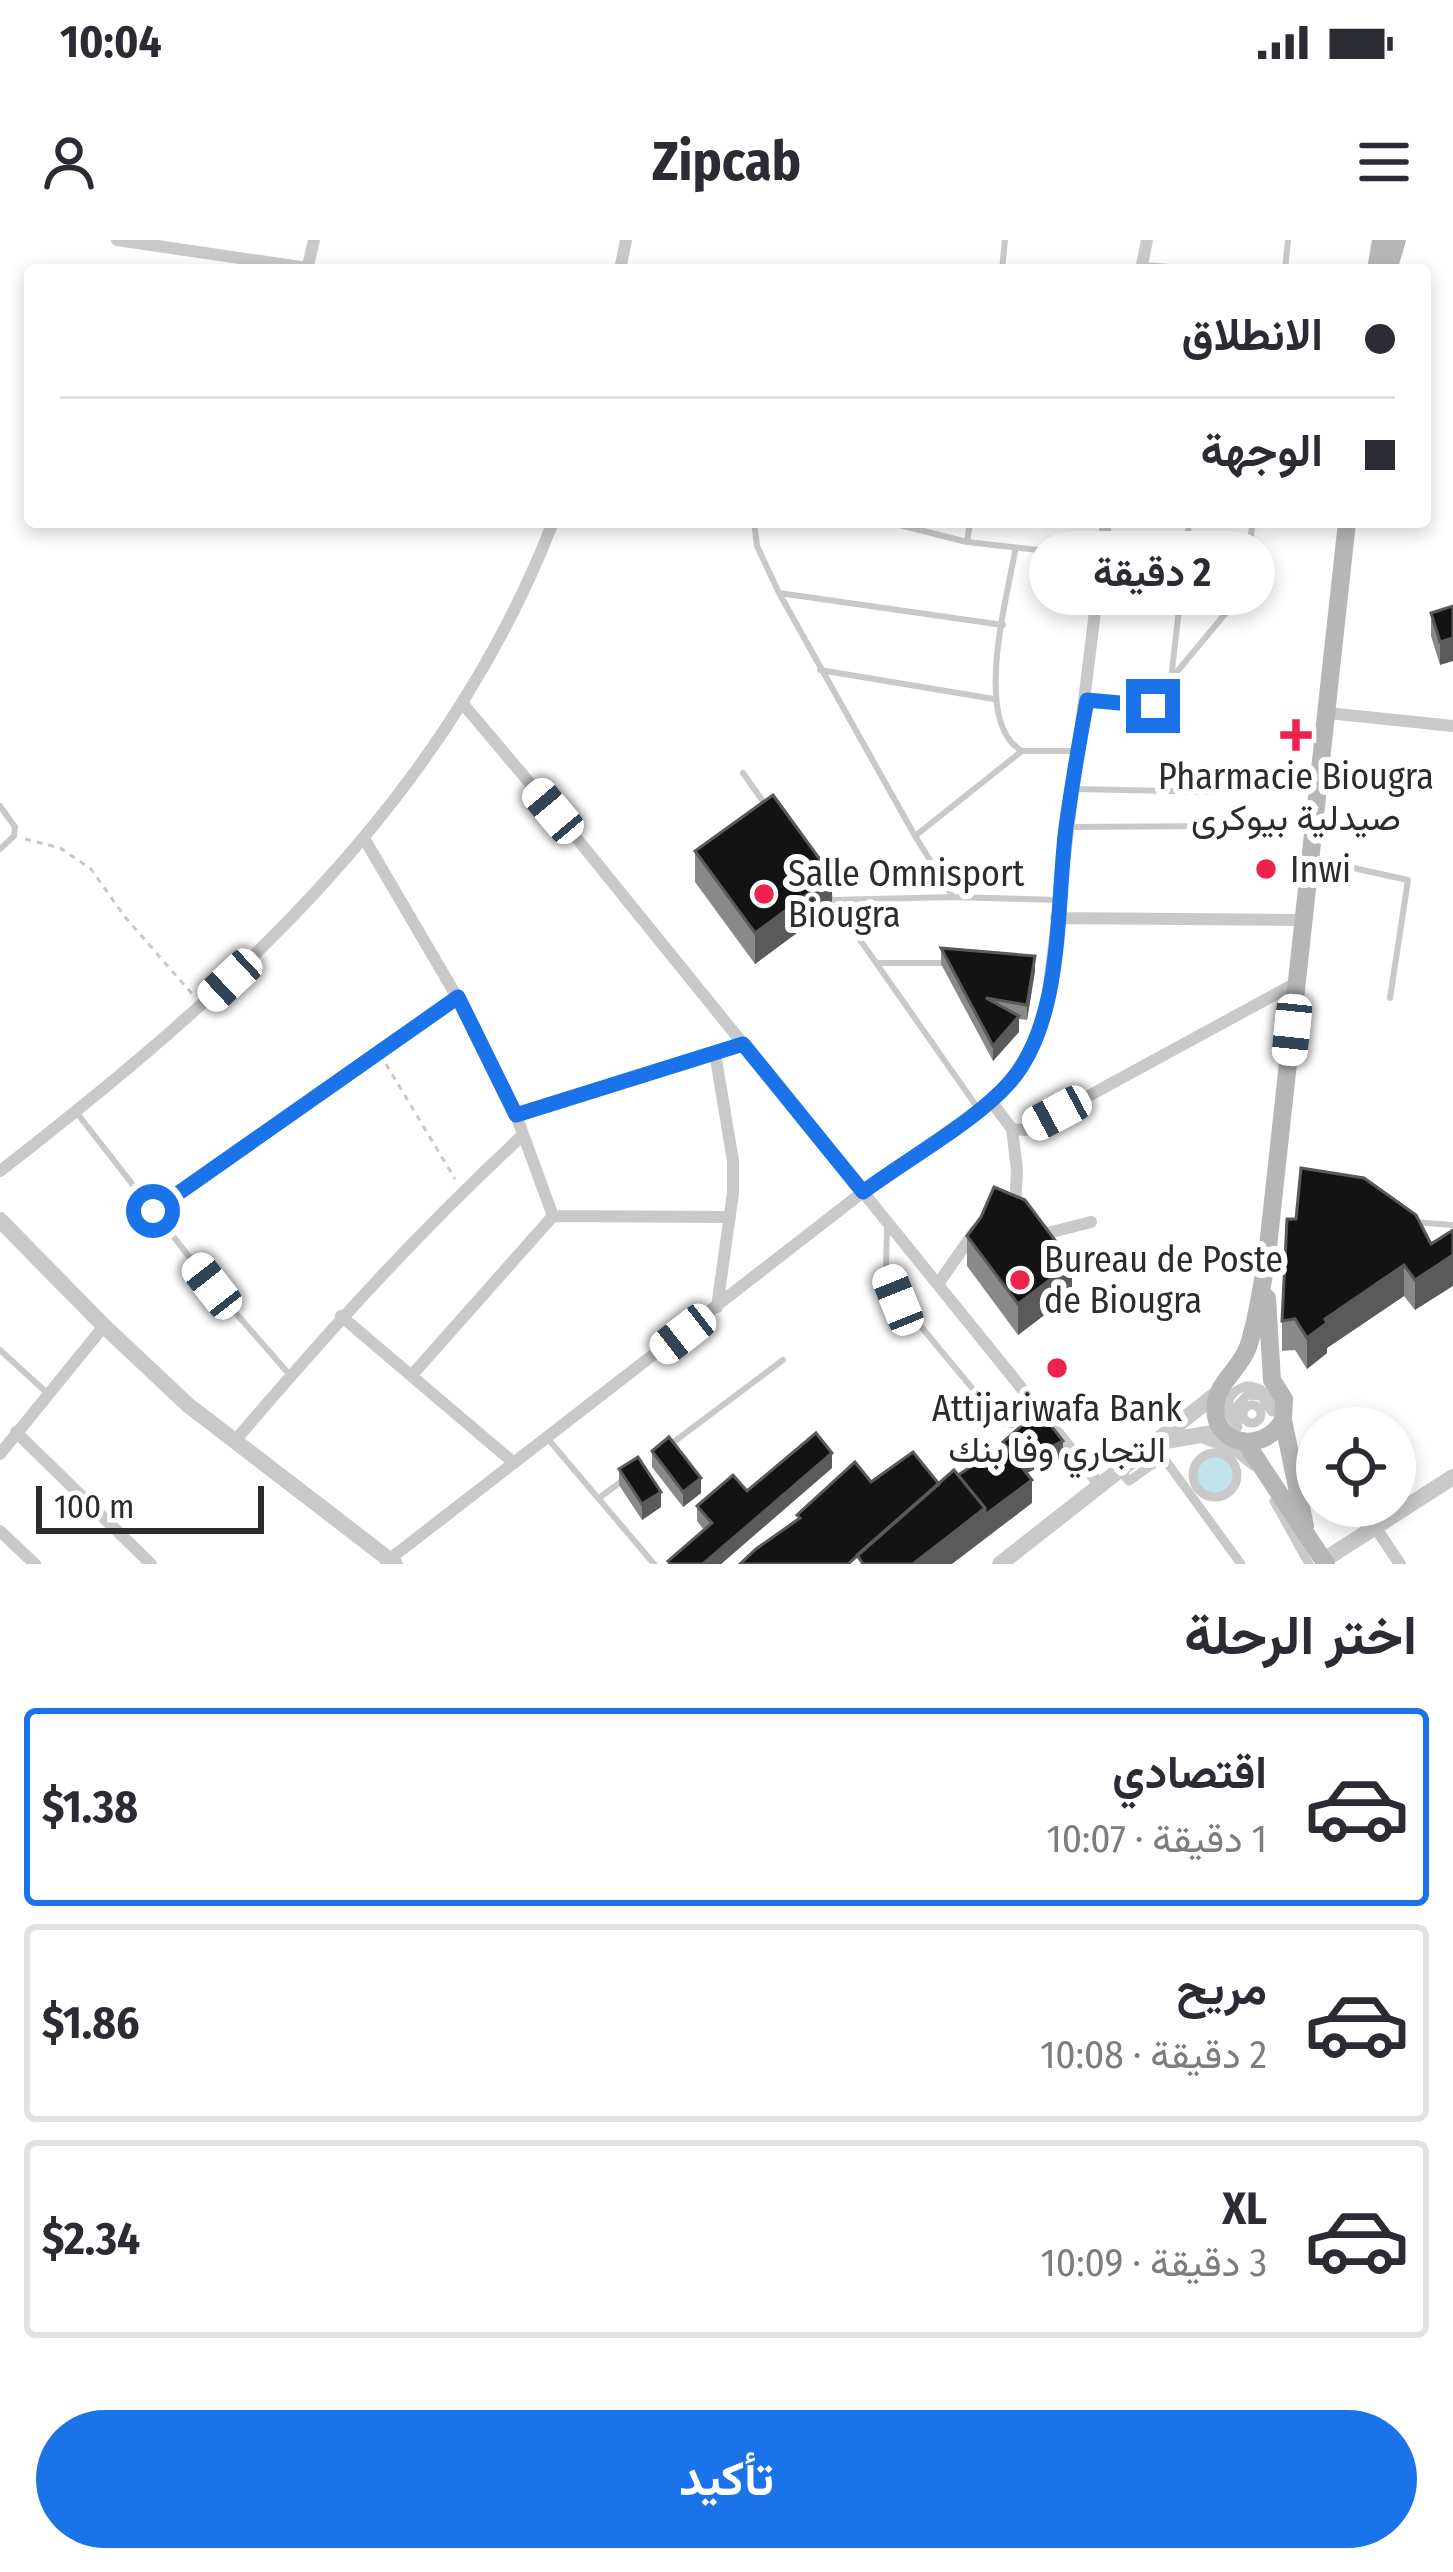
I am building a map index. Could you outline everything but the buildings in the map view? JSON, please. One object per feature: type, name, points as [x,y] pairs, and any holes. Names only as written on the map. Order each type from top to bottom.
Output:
[{"type":"main road","points":[[1296,1513],[1246,1443],[1224,1431],[1216,1412],[1248,1348],[1266,1265],[1346,528]]},
{"type":"main road","points":[[1266,1265],[1272,1381],[1284,1399],[1283,1420],[1296,1483]]},
{"type":"main road","points":[[1226,1385],[1253,1373],[1272,1381]]},
{"type":"main road","points":[[1246,1443],[1268,1438],[1283,1420]]},
{"type":"main road","points":[[1305,1527],[1320,1563]]},
{"type":"street","points":[[122,241],[274,264]]},
{"type":"street","points":[[0,1171],[202,1005],[283,931],[364,840],[463,704],[502,635],[550,528]]},
{"type":"street","points":[[0,1220],[188,1405],[389,1563],[863,1192],[985,1106],[1012,1079],[1035,1044],[1047,1002],[1105,528]]},
{"type":"street","points":[[463,704],[1100,1485]]},
{"type":"street","points":[[1328,713],[1453,726]]},
{"type":"street","points":[[364,840],[458,997],[516,1115],[553,1216]]},
{"type":"street","points":[[1056,918],[1303,920]]},
{"type":"street","points":[[985,1106],[1012,1129],[1026,1130],[1297,983]]},
{"type":"street","points":[[516,1115],[743,1044]]},
{"type":"street","points":[[715,1053],[733,1161],[717,1307]]},
{"type":"street","points":[[1012,1129],[1015,1214]]},
{"type":"street","points":[[234,1442],[341,1316],[523,1135]]},
{"type":"street","points":[[938,1284],[994,1209],[1015,1214],[1039,1232],[1091,1222]]},
{"type":"street","points":[[412,1375],[553,1216],[730,1217]]},
{"type":"street","points":[[341,1316],[514,1463]]},
{"type":"street","points":[[0,1454],[104,1326]]},
{"type":"street","points":[[1000,1564],[1226,1385]]},
{"type":"street","points":[[1240,1388],[1260,1388],[1270,1398],[1272,1412],[1261,1396],[1244,1402],[1234,1408],[1238,1427],[1230,1420],[1227,1405],[1240,1388]]},
{"type":"street","points":[[1154,1443],[1224,1431]]},
{"type":"street","points":[[16,1432],[151,1564]]},
{"type":"street","points":[[1240,1564],[1226,1538],[1219,1535],[1163,1457],[1129,1481],[1123,1473],[1155,1450],[1182,1441],[1202,1439],[1225,1446],[1244,1456],[1258,1473],[1320,1563],[1375,1527],[1400,1564]]},
{"type":"street","points":[[1218,1453],[1231,1460],[1236,1480],[1228,1492],[1214,1496],[1196,1486],[1193,1472],[1204,1455],[1218,1453]]},
{"type":"street","points":[[1416,1501],[1453,1477]]},
{"type":"street","points":[[0,1531],[34,1564]]},
{"type":"lane","points":[[755,528],[757,545],[779,593],[820,670],[953,898]]},
{"type":"lane","points":[[912,528],[967,542],[1100,557]]},
{"type":"lane","points":[[967,542],[969,528]]},
{"type":"lane","points":[[1171,679],[1189,528]]},
{"type":"lane","points":[[1087,700],[1149,708],[1161,701],[1171,679],[1235,602],[1252,528]]},
{"type":"lane","points":[[1015,549],[994,699],[1003,734],[1022,751]]},
{"type":"lane","points":[[779,593],[1003,625]]},
{"type":"lane","points":[[820,670],[994,699]]},
{"type":"lane","points":[[915,836],[1022,751],[1077,751]]},
{"type":"lane","points":[[742,773],[768,809]]},
{"type":"lane","points":[[1073,789],[1215,792]]},
{"type":"lane","points":[[0,806],[11,817],[14,836],[0,848]]},
{"type":"lane","points":[[1066,827],[1216,826]]},
{"type":"lane","points":[[1310,859],[1408,880],[1390,998]]},
{"type":"lane","points":[[819,882],[985,1106]]},
{"type":"lane","points":[[832,900],[1059,900]]},
{"type":"lane","points":[[879,963],[961,964]]},
{"type":"lane","points":[[153,1211],[458,997]]},
{"type":"lane","points":[[76,1112],[246,1328],[291,1376]]},
{"type":"lane","points":[[887,1222],[886,1269],[898,1300],[1001,1423],[1013,1425],[1038,1408]]},
{"type":"lane","points":[[1403,1222],[1453,1225]]},
{"type":"lane","points":[[1,1352],[46,1393]]},
{"type":"lane","points":[[654,1456],[783,1360]]},
{"type":"lane","points":[[548,1439],[654,1564]]},
{"type":"lane","points":[[599,1498],[636,1470]]},
{"type":"path","points":[[14,836],[76,856],[202,1005]]},
{"type":"path","points":[[379,1052],[462,1191]]},
{"type":"water","points":[[1215,1453],[1230,1460],[1237,1475],[1230,1490],[1215,1497],[1200,1490],[1193,1475],[1200,1460]]},
{"type":"place","name":"Pharmacie Biougra صيدلية بيوكرى","points":[[1296,735]]},
{"type":"place","name":"Inwi","points":[[1266,869]]},
{"type":"place","name":"Salle Omnisport Biougra","points":[[764,894]]},
{"type":"place","name":"Bureau de Poste de Biougra","points":[[1020,1280]]},
{"type":"place","name":"Attijariwafa Bank التجاري وفا بنك","points":[[1057,1368]]},
{"type":"route","points":[[153,1211],[458,997],[516,1115],[743,1044],[863,1192],[991,1101],[1035,1044],[1047,1002],[1066,827],[1087,700],[1153,706]]}]
